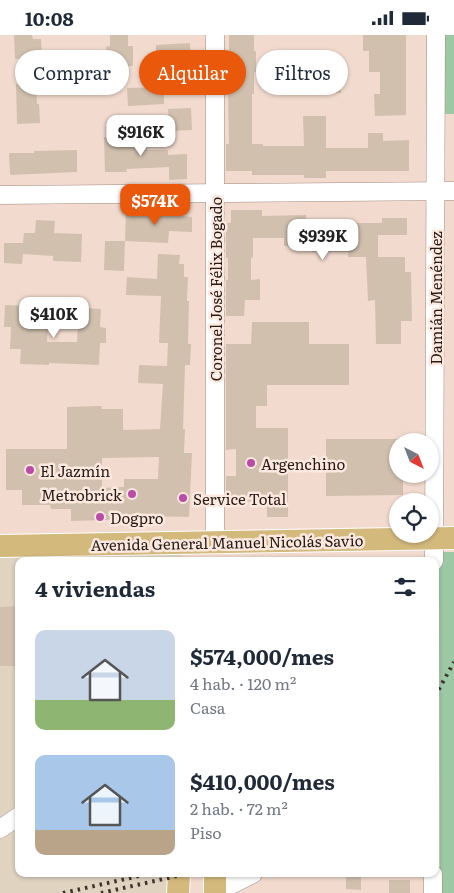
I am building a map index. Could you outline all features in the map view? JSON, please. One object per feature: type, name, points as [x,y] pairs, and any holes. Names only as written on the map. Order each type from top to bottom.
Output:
[{"type":"main road","name":"Avenida General Manuel Nicolás Savio","points":[[0,546],[124,544],[182,552],[215,552],[444,539]]},
{"type":"main road","points":[[124,544],[144,557]]},
{"type":"main road","points":[[178,893],[179,877]]},
{"type":"main road","points":[[215,877],[215,893]]},
{"type":"street","name":"Coronel José Félix Bogado","points":[[215,35],[215,552]]},
{"type":"street","name":"Damián Menéndez","points":[[436,35],[436,191],[444,539],[436,557]]},
{"type":"street","points":[[0,195],[454,191]]},
{"type":"street","points":[[0,829],[15,819]]},
{"type":"street","points":[[215,893],[247,877]]},
{"type":"street","points":[[433,877],[433,893]]},
{"type":"shaded area","points":[[182,543],[182,557],[15,557],[15,877],[179,877],[178,893],[0,893],[0,546]]},
{"type":"green space","points":[[440,35],[454,35],[454,114],[440,114]]},
{"type":"green space","points":[[439,552],[454,552],[454,893],[440,893]]},
{"type":"building","points":[[14,35],[32,35],[33,39],[41,39],[42,50],[15,50],[15,59]]},
{"type":"building","points":[[110,35],[128,35],[128,46],[133,46],[133,66],[129,66],[129,50],[106,50],[106,47],[110,46]]},
{"type":"building","points":[[229,35],[254,35],[256,72],[254,72],[254,94],[252,94],[252,144],[263,144],[263,146],[304,146],[303,116],[326,116],[326,148],[368,148],[368,133],[383,133],[383,141],[409,140],[409,171],[326,171],[326,178],[304,178],[304,175],[252,175],[252,171],[226,171],[226,144],[229,144],[228,95],[246,95],[246,50],[229,50]]},
{"type":"building","points":[[363,35],[406,35],[406,115],[375,116],[374,94],[380,94],[380,72],[369,72],[369,51],[363,51]]},
{"type":"building","points":[[190,43],[190,50],[156,50],[156,45]]},
{"type":"building","points":[[129,88],[139,88],[139,95],[164,95],[164,104],[128,106]]},
{"type":"building","points":[[16,95],[37,95],[40,123],[17,124]]},
{"type":"building","points":[[191,108],[192,130],[169,131],[168,109]]},
{"type":"building","points":[[147,136],[147,150],[168,150],[168,155],[187,154],[187,179],[169,180],[169,167],[126,169],[127,172],[105,172],[104,137]]},
{"type":"building","points":[[77,150],[77,172],[10,175],[9,153]]},
{"type":"building","points":[[231,210],[262,210],[262,216],[306,215],[306,219],[327,219],[327,223],[382,223],[382,218],[407,218],[407,235],[378,235],[378,257],[405,257],[405,272],[411,272],[412,321],[401,321],[401,344],[376,344],[375,300],[368,301],[366,257],[348,257],[348,252],[312,252],[312,246],[284,246],[284,238],[253,238],[251,280],[260,279],[260,300],[245,300],[244,316],[226,316],[228,258],[226,258],[226,223],[231,223]]},
{"type":"building","points":[[126,211],[169,212],[169,214],[182,214],[182,216],[192,217],[192,232],[169,231],[168,243],[125,241]]},
{"type":"building","points":[[36,220],[55,221],[54,233],[82,234],[81,262],[53,261],[53,256],[23,254],[22,264],[4,263],[4,243],[23,243],[24,233],[35,233]]},
{"type":"building","points":[[105,241],[125,241],[124,271],[104,270]]},
{"type":"building","points":[[158,254],[180,255],[179,264],[184,264],[184,277],[188,277],[188,344],[191,344],[190,365],[185,365],[183,429],[185,429],[184,453],[192,453],[189,517],[139,516],[139,519],[71,521],[71,509],[51,509],[50,505],[22,505],[22,490],[6,490],[6,449],[67,449],[67,407],[101,406],[102,409],[123,409],[123,430],[160,429],[163,384],[138,383],[139,365],[167,366],[168,343],[159,343],[161,296],[126,295],[127,277],[157,279]],"holes":[[[159,457],[158,479],[124,479],[124,487],[102,488],[102,458]]]},
{"type":"building","points":[[5,305],[34,306],[33,328],[48,329],[47,342],[77,342],[78,327],[82,327],[83,308],[101,309],[100,327],[106,328],[106,343],[100,343],[99,365],[20,364],[21,349],[10,349],[11,327],[4,327]]},
{"type":"building","points":[[252,322],[309,322],[309,344],[349,344],[349,385],[267,385],[267,406],[256,406],[256,428],[288,428],[288,517],[267,517],[267,501],[226,502],[226,476],[236,476],[236,449],[226,450],[226,344],[251,344]]},
{"type":"building","points":[[326,439],[389,439],[389,483],[403,483],[403,493],[389,493],[389,495],[326,496]]},
{"type":"building","points":[[15,606],[15,666],[0,666],[0,607]]},
{"type":"building","points":[[346,877],[361,877],[361,890],[346,889]]},
{"type":"building","points":[[389,880],[410,880],[410,893],[389,893]]},
{"type":"railway","points":[[439,689],[454,662]]},
{"type":"railway","points":[[63,893],[135,877]]},
{"type":"railway","points":[[101,893],[173,877]]},
{"type":"place","name":"Argenchino","points":[[251,463]]},
{"type":"place","name":"El Jazmín","points":[[30,470]]},
{"type":"place","name":"Metrobrick","points":[[132,494]]},
{"type":"place","name":"Service Total","points":[[183,498]]},
{"type":"place","name":"Dogpro","points":[[100,517]]}]
